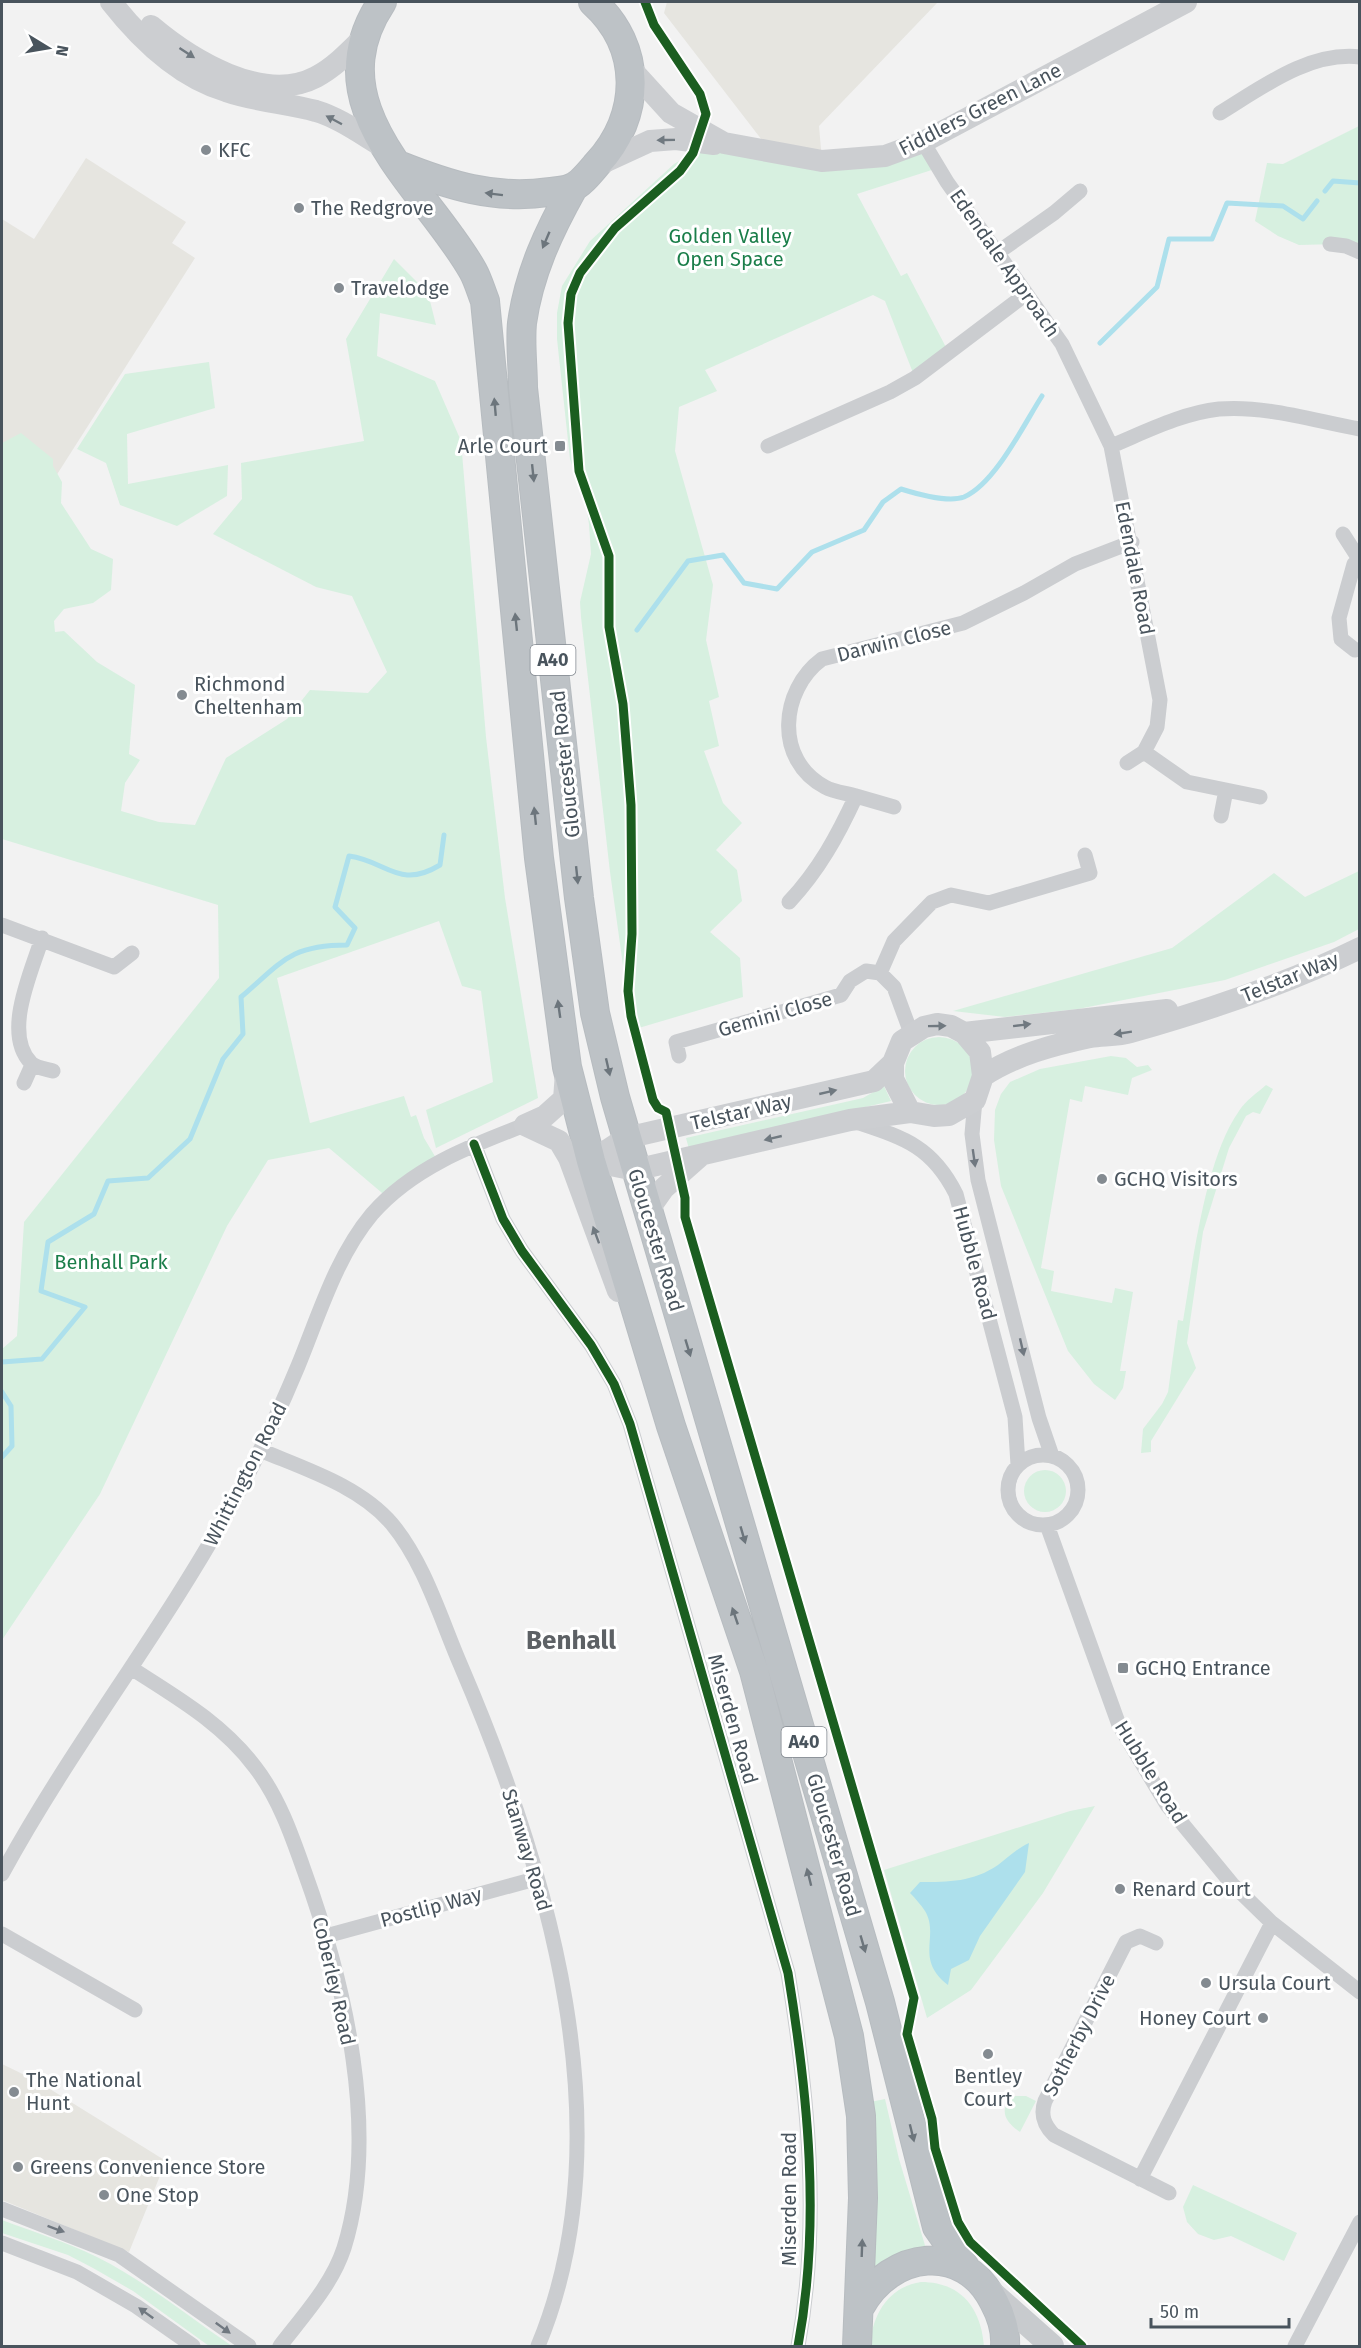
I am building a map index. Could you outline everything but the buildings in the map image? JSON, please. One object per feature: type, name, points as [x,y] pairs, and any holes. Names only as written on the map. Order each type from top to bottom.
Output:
[{"type":"highway","points":[[382,2],[365,36],[360,62],[360,87],[369,118],[391,156],[438,181],[484,193],[508,196],[573,188]]},
{"type":"highway","name":"Gloucester Road","points":[[603,7],[624,44],[630,68],[631,95],[628,114],[611,149],[573,188],[548,234],[531,277],[522,325],[523,388],[581,910],[595,1013],[634,1170],[880,2002],[937,2227],[965,2267],[988,2290]]},
{"type":"highway","name":"A40","points":[[391,156],[473,272],[485,301],[539,858],[567,1067]]},
{"type":"highway","name":"Gloucester Road","points":[[567,1067],[580,1160],[754,1671],[795,1820],[849,2036],[861,2116],[864,2198],[857,2346]]},
{"type":"highway","points":[[860,2307],[867,2294],[882,2277],[903,2265],[928,2260],[965,2267]]},
{"type":"highway","points":[[988,2290],[999,2312],[1005,2346]]},
{"type":"main road","points":[[988,2290],[1052,2346]]},
{"type":"street","points":[[111,2],[148,43],[175,66],[200,80],[224,91],[318,111],[391,156]]},
{"type":"street","points":[[127,2],[146,22],[190,56],[215,69],[247,81],[283,85],[314,79],[339,62],[365,36]]},
{"type":"street","name":"Fiddlers Green Lane","points":[[594,168],[620,153],[650,141],[676,139],[708,145],[724,143],[822,161],[885,156],[923,142],[1186,2]]},
{"type":"street","points":[[1220,113],[1307,64],[1339,57],[1359,57]]},
{"type":"street","name":"Fiddlers Green Lane","points":[[630,68],[670,113],[724,143]]},
{"type":"street","name":"Edendale Approach","points":[[923,142],[997,253],[1062,344],[1082,387]]},
{"type":"street","points":[[997,253],[1054,213],[1080,190]]},
{"type":"street","points":[[1330,244],[1346,246],[1359,252]]},
{"type":"street","points":[[768,446],[890,392],[915,378],[1026,294]]},
{"type":"street","name":"Edendale Road","points":[[1082,387],[1111,446],[1132,542],[1160,700],[1157,727],[1144,752]]},
{"type":"street","points":[[1111,446],[1185,417],[1219,409],[1266,412],[1359,429]]},
{"type":"street","points":[[1343,534],[1359,559],[1354,564],[1339,618],[1341,639],[1355,650]]},
{"type":"street","name":"Darwin Close","points":[[894,807],[826,788],[815,780],[797,759],[792,746],[788,720],[791,702],[798,685],[814,665],[822,659],[963,623],[1024,593],[1075,564],[1132,542]]},
{"type":"street","points":[[1127,763],[1144,752],[1187,782],[1260,797]]},
{"type":"street","points":[[1221,816],[1226,790]]},
{"type":"street","points":[[789,902],[808,882],[832,847],[856,796]]},
{"type":"street","points":[[911,1033],[894,987],[880,973],[894,941],[932,902],[951,895],[989,903],[1090,873],[1085,855]]},
{"type":"street","points":[[2,925],[42,938],[114,967],[132,953]]},
{"type":"street","points":[[42,938],[18,1021],[20,1040],[32,1065],[52,1071]]},
{"type":"street","name":"Telstar Way","points":[[983,1076],[1006,1062],[1030,1054],[1092,1037],[1129,1033],[1219,1004],[1307,973],[1359,948]]},
{"type":"street","name":"Gemini Close","points":[[679,1056],[675,1042],[841,995],[850,981],[866,971],[880,973]]},
{"type":"street","name":"Telstar Way","points":[[964,1032],[1219,1004]]},
{"type":"street","points":[[937,1024],[951,1026],[964,1032],[980,1052],[983,1076],[975,1100],[949,1115],[934,1116],[910,1112],[893,1078],[893,1063],[902,1041],[911,1033],[937,1024]]},
{"type":"street","name":"Telstar Way","points":[[580,1160],[626,1138],[874,1081],[893,1063]]},
{"type":"street","points":[[24,1083],[32,1065]]},
{"type":"street","points":[[567,1067],[564,1099],[580,1160]]},
{"type":"street","points":[[525,1125],[545,1116],[564,1099]]},
{"type":"street","name":"Hubble Road","points":[[975,1100],[973,1143],[978,1180],[1039,1418],[1052,1456]]},
{"type":"street","name":"Telstar Way","points":[[580,1160],[634,1170],[850,1120],[910,1112]]},
{"type":"street","name":"Hubble Road","points":[[850,1120],[908,1139],[923,1149],[943,1171],[956,1194],[1015,1417],[1018,1465]]},
{"type":"street","points":[[525,1125],[559,1141],[580,1160]]},
{"type":"street","name":"Whittington Road","points":[[2,1874],[24,1832],[199,1561],[260,1450],[338,1271],[359,1232],[388,1198],[404,1184],[474,1144],[525,1125]]},
{"type":"street","name":"Miserden Road","points":[[474,1144],[503,1219],[522,1251],[591,1345],[614,1384],[630,1424],[788,1973],[802,2064],[809,2185],[807,2289],[798,2346]]},
{"type":"street","points":[[647,1212],[664,1188],[703,1154]]},
{"type":"street","name":"Stanway Road","points":[[260,1450],[343,1486],[378,1510],[404,1541],[478,1706],[516,1811],[549,1924],[568,2016],[576,2120],[575,2177],[567,2252],[553,2306],[538,2346]]},
{"type":"street","points":[[1034,1456],[1052,1456],[1069,1467],[1077,1482],[1078,1493],[1070,1512],[1047,1525],[1028,1521],[1014,1509],[1008,1491],[1009,1482],[1018,1465],[1034,1456]]},
{"type":"street","name":"Hubble Road","points":[[1047,1525],[1119,1725],[1167,1805],[1232,1884],[1272,1923],[1359,1992]]},
{"type":"street","name":"Coberley Road","points":[[131,1668],[219,1728],[256,1767],[282,1813],[326,1936],[351,2057],[358,2140],[357,2184],[349,2229],[333,2272],[280,2346]]},
{"type":"street","name":"Postlip Way","points":[[326,1936],[535,1879]]},
{"type":"street","points":[[1140,2180],[1272,1923]]},
{"type":"street","points":[[2,1934],[135,2010]]},
{"type":"street","name":"Sotherby Drive","points":[[1156,1943],[1140,1936],[1126,1942],[1043,2108],[1044,2121],[1054,2135],[1169,2193]]},
{"type":"street","points":[[2,2209],[119,2255],[249,2346]]},
{"type":"street","points":[[1296,2344],[1359,2222]]},
{"type":"street","points":[[2,2243],[76,2272],[136,2306],[193,2346]]},
{"type":"shaded area","points":[[667,2],[938,2],[819,126],[822,161],[772,153],[664,13]]},
{"type":"shaded area","points":[[86,158],[186,222],[172,243],[195,258],[56,476],[2,465],[2,219],[34,239]]},
{"type":"shaded area","points":[[2,2064],[37,2081],[166,2161],[129,2252],[2,2200]]},
{"type":"green space","points":[[1359,126],[1359,252],[1338,244],[1299,245],[1278,236],[1255,221],[1267,163],[1283,164]]},
{"type":"green space","name":"Golden Valley Open Space","points":[[923,142],[938,168],[857,194],[901,276],[907,273],[948,351],[915,378],[885,301],[873,295],[705,370],[717,391],[679,407],[675,451],[713,585],[706,640],[719,697],[709,701],[719,746],[704,751],[723,803],[742,823],[716,850],[737,870],[742,901],[710,932],[740,958],[743,997],[632,1030],[610,872],[581,617],[580,602],[591,554],[586,506],[570,459],[557,339],[557,313],[562,286],[590,241],[674,164],[693,153],[724,143],[822,161]]},
{"type":"green space","name":"Benhall Park","points":[[394,259],[428,293],[436,325],[380,313],[377,356],[435,381],[461,441],[486,737],[505,898],[538,1098],[436,1148],[426,1110],[493,1082],[481,991],[462,986],[439,921],[277,978],[310,1123],[404,1096],[411,1117],[416,1115],[424,1138],[439,1163],[388,1198],[329,1148],[268,1160],[227,1226],[100,1494],[2,1640],[2,1349],[17,1336],[24,1222],[219,978],[218,905],[2,839],[2,443],[21,433],[53,459],[53,466],[62,482],[61,503],[91,549],[113,559],[111,590],[93,603],[64,609],[54,621],[55,632],[64,631],[97,662],[135,685],[129,754],[140,760],[125,783],[121,811],[159,822],[195,825],[226,758],[287,719],[310,690],[368,693],[387,672],[352,596],[316,587],[213,534],[242,499],[241,463],[364,441],[346,339]]},
{"type":"green space","points":[[209,362],[215,408],[127,434],[128,484],[228,465],[227,496],[177,526],[120,505],[106,463],[77,449],[125,374]]},
{"type":"green space","points":[[1359,871],[1359,929],[1334,942],[1225,980],[1078,1009],[1005,1017],[953,1011],[1172,948],[1274,873],[1305,897]]},
{"type":"green space","points":[[939,1037],[952,1040],[963,1047],[970,1058],[973,1071],[970,1084],[963,1095],[952,1102],[939,1105],[926,1102],[915,1095],[908,1084],[905,1071],[908,1058],[915,1047],[926,1040]]},
{"type":"green space","points":[[1111,1056],[1126,1058],[1137,1067],[1148,1065],[1152,1070],[1132,1078],[1128,1095],[1085,1086],[1082,1102],[1070,1099],[1041,1268],[1054,1271],[1051,1291],[1112,1303],[1115,1288],[1133,1292],[1120,1371],[1126,1371],[1123,1388],[1115,1400],[1094,1384],[1068,1351],[1001,1186],[994,1140],[995,1110],[1001,1094],[1010,1082],[1040,1069]]},
{"type":"green space","points":[[1266,1085],[1273,1089],[1260,1114],[1253,1112],[1246,1116],[1229,1148],[1203,1232],[1187,1343],[1196,1368],[1151,1441],[1151,1452],[1141,1453],[1143,1429],[1168,1392],[1178,1320],[1183,1321],[1196,1241],[1217,1156],[1227,1131],[1239,1111]]},
{"type":"green space","points":[[884,1086],[891,1101],[689,1149],[686,1138],[863,1098]]},
{"type":"green space","points":[[1045,1470],[1053,1471],[1060,1476],[1065,1483],[1065,1499],[1060,1506],[1053,1511],[1045,1512],[1037,1511],[1030,1506],[1025,1499],[1024,1491],[1025,1483],[1030,1476],[1037,1471]]},
{"type":"green space","points":[[1095,1806],[1043,1893],[971,1990],[927,2018],[884,1870],[1070,1811]]},
{"type":"green space","points":[[1015,2096],[1026,2096],[1036,2101],[1020,2132],[1010,2124],[1005,2115],[1006,2105]]},
{"type":"green space","points":[[885,2099],[899,2159],[927,2252],[871,2277],[870,2102]]},
{"type":"green space","points":[[1193,2185],[1297,2233],[1284,2261],[1231,2236],[1214,2240],[1198,2234],[1187,2222],[1183,2207]]},
{"type":"green space","points":[[2,2220],[74,2247],[115,2266],[232,2346],[209,2346],[133,2291],[93,2268],[68,2255],[2,2233]]},
{"type":"green space","points":[[921,2282],[947,2287],[958,2292],[966,2300],[979,2320],[984,2346],[870,2346],[874,2324],[884,2304],[899,2290]]},
{"type":"water","points":[[1029,1843],[1025,1872],[980,1936],[969,1960],[951,1969],[948,1985],[932,1966],[929,1948],[929,1920],[925,1911],[910,1893],[920,1882],[970,1878],[989,1871]]},
{"type":"waterway","points":[[1325,191],[1333,181],[1360,183]]},
{"type":"waterway","points":[[1100,343],[1157,287],[1169,239],[1212,239],[1227,203],[1283,206],[1303,219],[1317,201]]},
{"type":"waterway","points":[[637,630],[688,561],[723,555],[744,583],[777,589],[812,552],[864,530],[883,502],[901,489],[941,498],[964,497],[976,490],[998,467],[1042,396]]},
{"type":"waterway","points":[[2,1362],[42,1359],[85,1307],[41,1291],[48,1242],[94,1214],[108,1181],[148,1178],[190,1139],[223,1059],[243,1034],[241,997],[278,965],[299,952],[312,948],[347,945],[355,928],[335,907],[349,856],[393,872],[414,875],[440,865],[444,835]]},
{"type":"waterway","points":[[2,1392],[11,1406],[12,1446],[2,1457]]},
{"type":"cycle path","points":[[645,2],[654,25],[700,94],[706,114],[693,153],[680,171],[615,228],[580,273],[571,294],[568,323],[579,471],[609,556],[609,627],[623,704],[631,805],[632,934],[628,991],[631,1016],[653,1100],[658,1108],[666,1112],[685,1198],[685,1217],[914,1998],[907,2034],[932,2119],[935,2148],[958,2222],[970,2242],[1082,2346]]},
{"type":"cycle path","points":[[474,1144],[503,1219],[522,1251],[591,1345],[614,1384],[630,1424],[788,1973],[801,2065],[809,2159],[809,2253],[798,2346]]},
{"type":"place","name":"KFC","points":[[206,150]]},
{"type":"place","name":"The Redgrove","points":[[299,208]]},
{"type":"place","name":"Travelodge","points":[[339,288]]},
{"type":"place","name":"Arle Court","points":[[560,446]]},
{"type":"place","name":"Richmond Cheltenham","points":[[182,695]]},
{"type":"place","name":"GCHQ Visitors","points":[[1102,1179]]},
{"type":"place","name":"GCHQ Entrance","points":[[1123,1668]]},
{"type":"place","name":"Renard Court","points":[[1120,1889]]},
{"type":"place","name":"Ursula Court","points":[[1206,1983]]},
{"type":"place","name":"Honey Court","points":[[1263,2018]]},
{"type":"place","name":"Bentley Court","points":[[988,2054]]},
{"type":"place","name":"The National Hunt","points":[[14,2092]]},
{"type":"place","name":"Greens Convenience Store","points":[[18,2167]]},
{"type":"place","name":"One Stop","points":[[104,2195]]},
{"type":"district","name":"Benhall","points":[[571,1640]]}]
